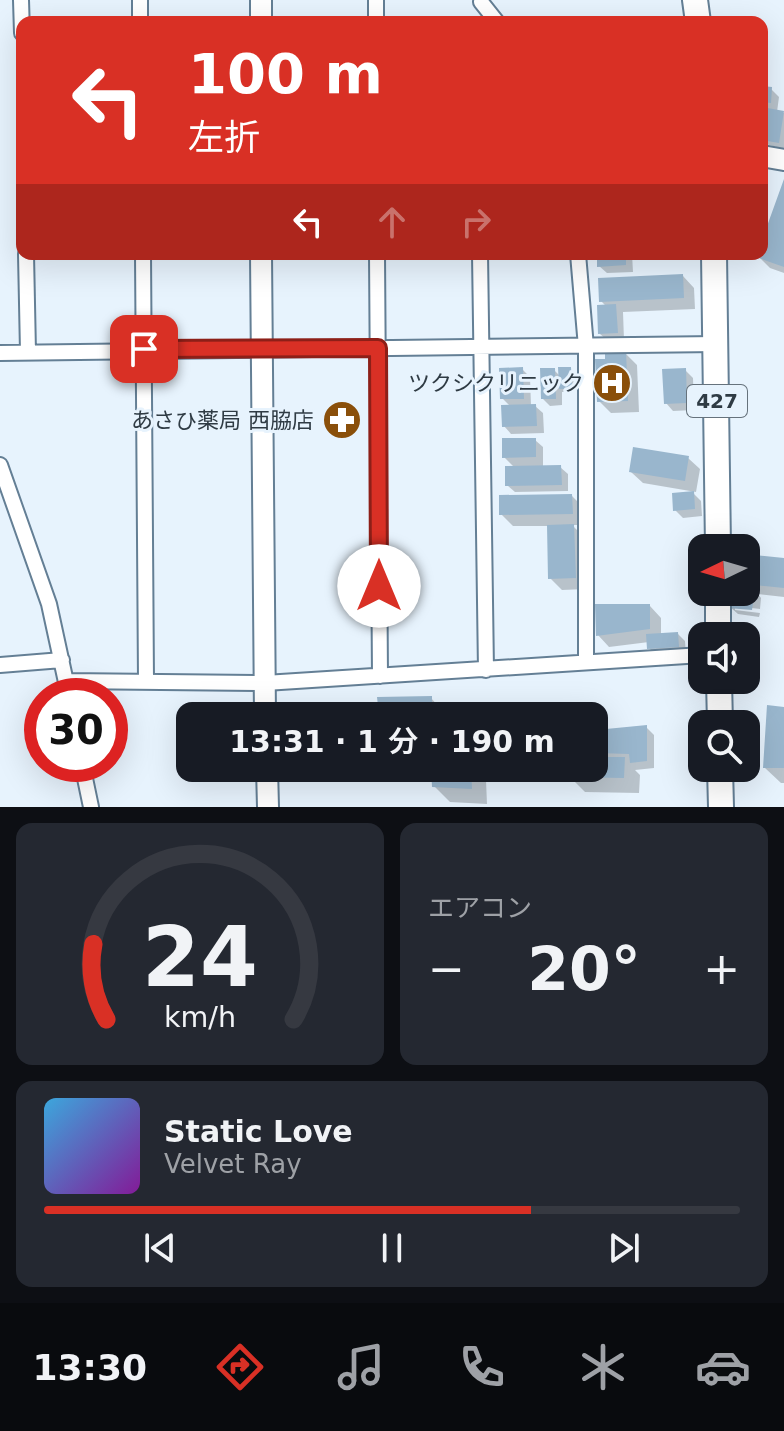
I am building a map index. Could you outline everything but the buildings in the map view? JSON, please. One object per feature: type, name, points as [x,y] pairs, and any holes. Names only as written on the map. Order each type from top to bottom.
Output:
[{"type":"highway","name":"427","points":[[714,260],[718,534]]},
{"type":"highway","points":[[720,782],[721,807]]},
{"type":"street","points":[[26,260],[28,352]]},
{"type":"street","points":[[143,260],[146,680]]},
{"type":"street","points":[[261,260],[265,702]]},
{"type":"street","points":[[377,260],[380,676]]},
{"type":"street","points":[[480,260],[486,670]]},
{"type":"street","points":[[579,260],[586,347],[586,662]]},
{"type":"street","points":[[0,353],[717,344]]},
{"type":"street","points":[[0,465],[49,604],[66,678]]},
{"type":"street","points":[[128,682],[265,683],[688,656]]},
{"type":"street","points":[[0,665],[62,660]]},
{"type":"street","points":[[86,782],[91,807]]},
{"type":"street","points":[[267,782],[268,807]]},
{"type":"place","name":"ツクシクリニック","points":[[612,383]]},
{"type":"place","name":"あさひ薬局 西脇店","points":[[342,420]]},
{"type":"route","points":[[144,349],[378,348],[379,586]]}]
